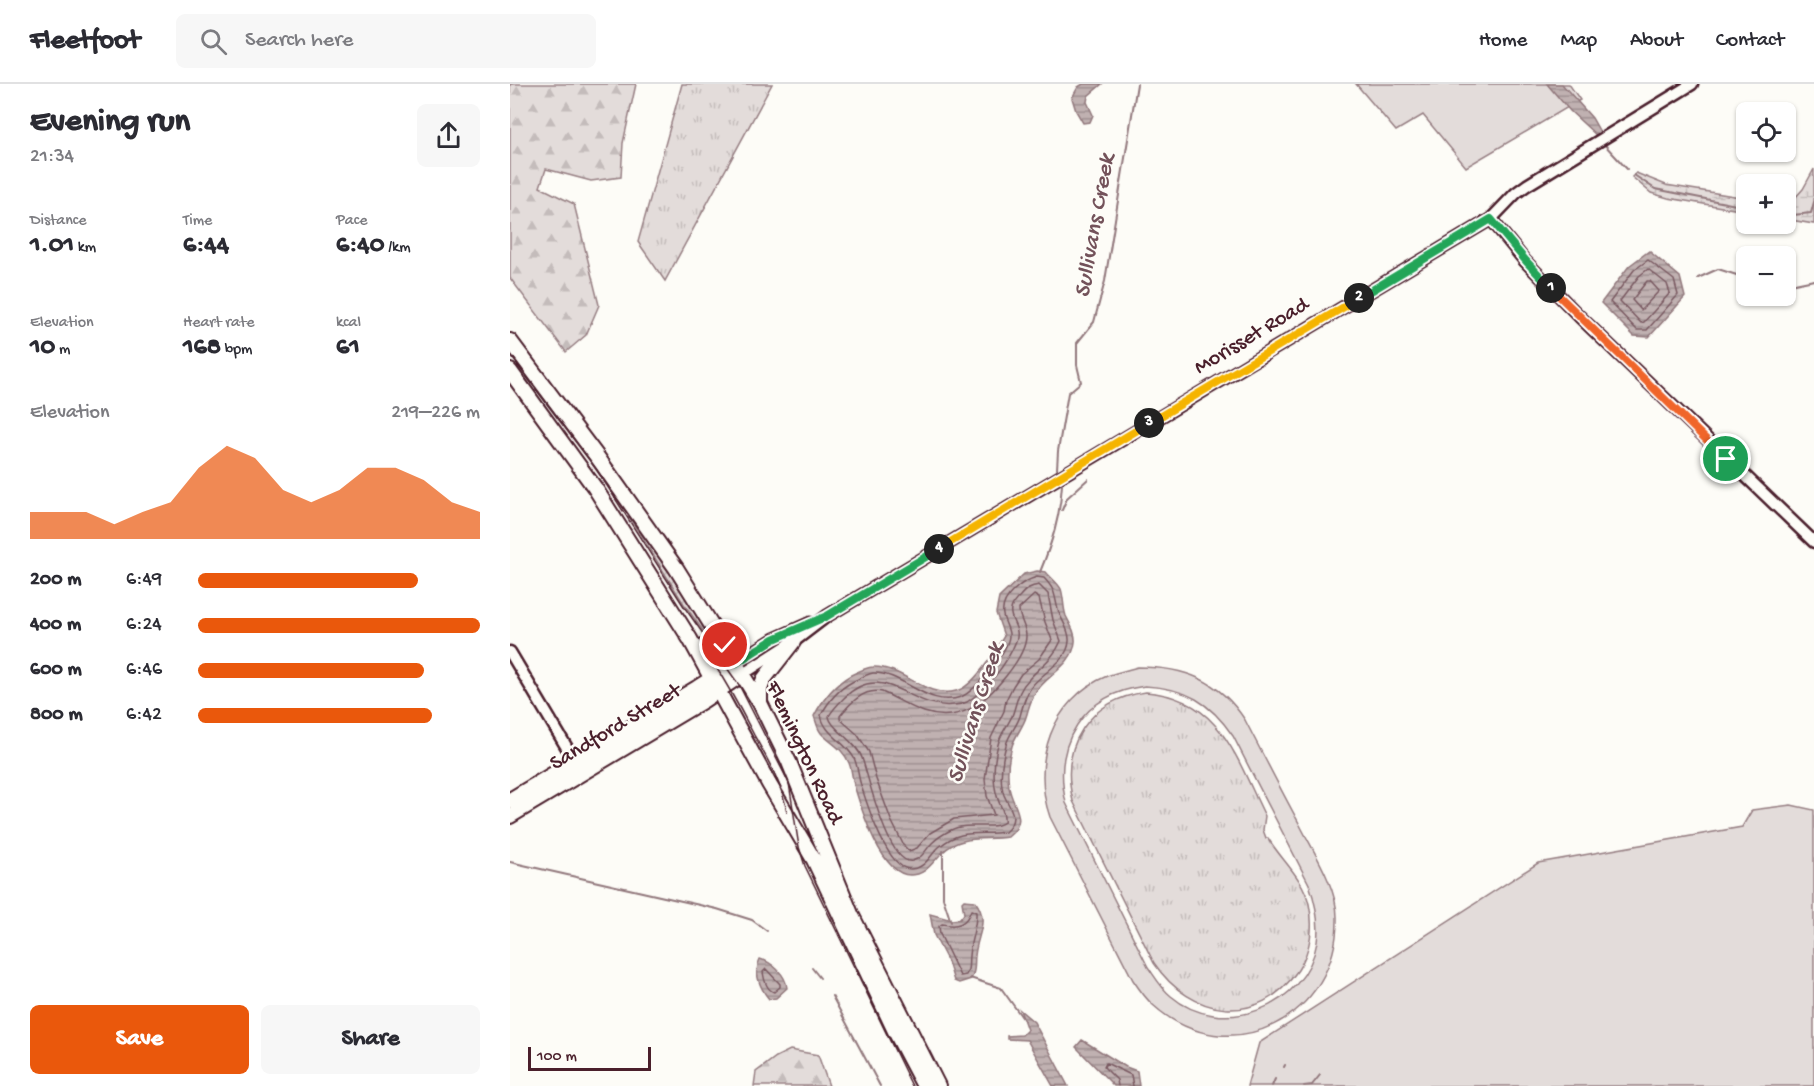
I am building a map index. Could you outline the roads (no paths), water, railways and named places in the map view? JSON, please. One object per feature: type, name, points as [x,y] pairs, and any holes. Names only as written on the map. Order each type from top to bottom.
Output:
[{"type":"main road","name":"Flemington Road","points":[[510,340],[676,568],[760,703],[789,762],[850,914],[938,1086]]},
{"type":"main road","name":"Flemington Road","points":[[510,371],[595,488],[690,639],[769,784],[814,860],[924,1086]]},
{"type":"main road","points":[[760,703],[760,689],[764,679],[793,642]]},
{"type":"main road","name":"Sandford Street","points":[[510,816],[579,767],[715,685],[739,668]]},
{"type":"main road","name":"Sandford Street","points":[[510,800],[579,767]]},
{"type":"street","name":"Morisset Road","points":[[739,668],[793,642],[827,616],[1491,219],[1527,185],[1692,84]]},
{"type":"street","points":[[1491,219],[1526,261],[1580,317],[1814,542]]},
{"type":"street","name":"Morisset Road","points":[[739,668],[774,639],[827,616]]},
{"type":"street","points":[[510,652],[579,767]]},
{"type":"water","points":[[1083,84],[1102,84],[1088,96],[1087,102],[1093,115],[1090,122],[1083,123],[1072,98],[1078,87]]},
{"type":"water","points":[[1547,84],[1562,84],[1592,118],[1600,132],[1596,135],[1570,111]]},
{"type":"water","points":[[1649,251],[1680,277],[1685,297],[1649,337],[1634,336],[1601,303],[1629,266]]},
{"type":"water","points":[[1037,571],[1046,572],[1061,589],[1065,613],[1074,632],[1075,642],[1070,657],[1034,695],[1025,721],[1012,746],[1008,782],[1018,813],[1018,824],[1008,837],[966,840],[950,846],[921,873],[910,875],[900,872],[881,853],[874,839],[846,758],[821,733],[814,716],[835,687],[851,675],[871,667],[894,671],[934,690],[945,692],[963,688],[977,676],[1004,636],[996,613],[999,598],[1024,574]]},
{"type":"water","points":[[964,900],[975,901],[982,915],[982,921],[973,976],[959,983],[954,981],[948,962],[934,935],[930,914],[952,920],[960,919],[964,914],[962,902]]},
{"type":"water","points":[[760,959],[778,970],[784,978],[787,988],[776,998],[769,999],[760,985],[757,969]]},
{"type":"water","points":[[1020,1010],[1034,1022],[1068,1086],[1053,1086],[1027,1040],[1007,1039],[1007,1036],[1022,1035],[1027,1030]]},
{"type":"water","points":[[1082,1040],[1126,1067],[1137,1071],[1139,1086],[1114,1086],[1076,1047]]},
{"type":"waterway","name":"Sullivans Creek","points":[[1057,469],[1068,393],[1081,382],[1077,365],[1077,343],[1094,322],[1105,281],[1137,84]]},
{"type":"waterway","points":[[1604,144],[1627,169]]},
{"type":"waterway","points":[[1634,175],[1655,189],[1736,205]]},
{"type":"waterway","points":[[1796,215],[1811,213],[1814,202]]},
{"type":"waterway","points":[[1698,278],[1718,269],[1736,275]]},
{"type":"waterway","points":[[1796,284],[1814,280]]},
{"type":"waterway","points":[[1062,510],[1067,498],[1088,479]]},
{"type":"waterway","name":"Sullivans Creek","points":[[1040,572],[1055,530],[1062,485]]},
{"type":"waterway","name":"Sullivans Creek","points":[[943,851],[943,898],[951,922]]},
{"type":"waterway","points":[[510,862],[717,909],[752,920],[767,931]]},
{"type":"waterway","points":[[812,968],[820,978]]},
{"type":"waterway","name":"Sullivans Creek","points":[[970,978],[1001,988],[1024,1020]]},
{"type":"waterway","points":[[832,996],[880,1086]]},
{"type":"waterway","points":[[1304,1086],[1312,1085],[1320,1075]]},
{"type":"waterway","points":[[1272,1086],[1275,1079]]},
{"type":"tram line","points":[[510,353],[597,470],[685,608],[739,685],[789,783],[799,847],[805,866],[912,1086]]},
{"type":"tram line","points":[[705,649],[769,763],[782,792],[787,812]]}]
